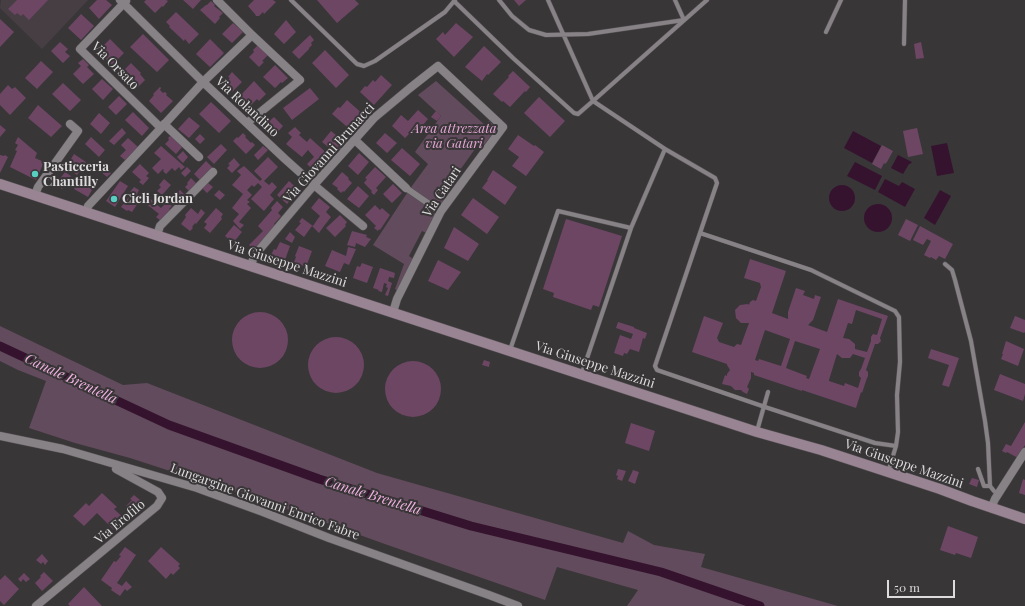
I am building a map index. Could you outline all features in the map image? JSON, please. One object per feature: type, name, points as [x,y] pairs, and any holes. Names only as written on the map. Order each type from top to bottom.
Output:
[{"type":"main road","name":"Via Giuseppe Mazzini","points":[[0,184],[757,432],[821,450],[1025,519]]},
{"type":"street","points":[[217,0],[300,80],[247,123]]},
{"type":"street","name":"Via Rolandino","points":[[124,1],[203,82],[314,185],[363,226]]},
{"type":"street","name":"Via Orsato","points":[[124,1],[80,49],[162,126]]},
{"type":"street","points":[[86,212],[88,206],[203,82],[252,35]]},
{"type":"street","name":"Via Giovanni Brunacci","points":[[251,266],[254,256],[314,185],[374,118],[438,66]]},
{"type":"street","name":"Via Gatari","points":[[393,312],[397,299],[438,209],[503,127],[438,66]]},
{"type":"street","points":[[35,195],[38,187],[78,131],[70,124]]},
{"type":"street","points":[[162,126],[199,157]]},
{"type":"street","points":[[355,140],[406,188],[438,209]]},
{"type":"street","points":[[157,236],[160,226],[213,172]]},
{"type":"street","name":"Lungargine Giovanni Enrico Fabre","points":[[0,436],[63,449],[197,488],[329,538],[518,606]]},
{"type":"street","points":[[992,508],[998,494],[1025,452]]},
{"type":"street","name":"Via Erofilo","points":[[36,606],[157,506],[162,498],[158,492],[103,461]]},
{"type":"lane","points":[[291,0],[357,64],[364,66],[375,61],[445,12],[455,1],[513,58],[574,113],[578,114],[707,0]]},
{"type":"lane","points":[[499,0],[512,16],[529,30],[546,35],[588,34],[684,20]]},
{"type":"lane","points":[[548,0],[593,101],[665,149],[715,178],[717,183],[655,366],[657,370],[875,443],[896,446]]},
{"type":"lane","points":[[675,0],[684,20]]},
{"type":"lane","points":[[826,32],[841,0]]},
{"type":"lane","points":[[904,44],[905,0]]},
{"type":"lane","points":[[582,374],[631,228],[665,149]]},
{"type":"lane","points":[[510,350],[558,211],[631,228]]},
{"type":"lane","points":[[700,233],[811,270],[896,311],[899,317],[900,362],[896,395],[898,432],[896,446],[888,472]]},
{"type":"lane","points":[[945,264],[952,270],[971,341],[986,421],[990,486],[998,494]]},
{"type":"lane","points":[[757,432],[768,392]]},
{"type":"lane","points":[[978,469],[984,486],[990,486]]},
{"type":"shaded area","points":[[1,0],[88,0],[42,49],[0,8]]},
{"type":"shaded area","points":[[853,131],[881,146],[872,163],[844,148]]},
{"type":"shaded area","points":[[947,143],[954,173],[937,176],[931,146]]},
{"type":"shaded area","points":[[898,155],[912,162],[903,174],[891,168]]},
{"type":"shaded area","points":[[855,162],[882,176],[875,190],[847,176]]},
{"type":"shaded area","points":[[885,179],[899,186],[902,182],[915,189],[905,207],[878,192]]},
{"type":"shaded area","points":[[842,185],[851,189],[855,198],[851,207],[842,211],[833,207],[829,198],[833,189]]},
{"type":"shaded area","points":[[940,190],[951,196],[935,225],[924,218]]},
{"type":"shaded area","points":[[878,204],[888,208],[892,218],[888,228],[878,232],[868,228],[864,218],[868,208]]},
{"type":"green space","name":"Area attrezzata via Gatari","points":[[436,81],[485,125],[489,121],[497,128],[484,145],[480,142],[445,191],[449,195],[426,233],[422,231],[409,256],[413,259],[398,291],[395,289],[404,264],[373,245],[428,164],[415,152],[441,116],[418,95]]},
{"type":"green space","points":[[0,326],[123,385],[147,383],[377,473],[623,543],[628,531],[654,545],[705,554],[701,567],[838,606],[627,606],[638,590],[557,567],[545,600],[296,512],[130,458],[75,443],[29,428],[46,381],[0,361]]},
{"type":"building","points":[[17,0],[48,0],[29,20],[23,14],[21,16],[17,13],[15,15],[8,9]]},
{"type":"building","points":[[97,0],[106,0],[112,5],[99,19],[89,8]]},
{"type":"building","points":[[146,0],[168,1],[155,13],[144,2]]},
{"type":"building","points":[[183,0],[201,0],[193,9]]},
{"type":"building","points":[[254,0],[273,0],[276,2],[264,14],[263,12],[259,16],[256,16],[248,6]]},
{"type":"building","points":[[317,0],[355,0],[359,4],[337,23]]},
{"type":"building","points":[[514,0],[526,0],[519,6]]},
{"type":"building","points":[[211,1],[215,5],[214,6],[223,13],[215,24],[200,10]]},
{"type":"building","points":[[176,12],[199,34],[189,44],[185,39],[184,41],[169,27],[170,26],[166,22]]},
{"type":"building","points":[[81,14],[94,26],[81,40],[68,28]]},
{"type":"building","points":[[0,19],[14,32],[0,47]]},
{"type":"building","points":[[286,20],[296,32],[284,44],[274,34]]},
{"type":"building","points":[[233,23],[243,32],[232,43],[222,34]]},
{"type":"building","points":[[456,23],[473,37],[454,57],[436,39],[443,32],[445,35]]},
{"type":"building","points":[[143,34],[169,60],[157,72],[130,47]]},
{"type":"building","points":[[310,35],[314,40],[311,43],[312,45],[299,59],[292,52]]},
{"type":"building","points":[[110,39],[124,53],[112,65],[98,51]]},
{"type":"building","points":[[210,39],[224,53],[210,67],[196,54]]},
{"type":"building","points":[[60,42],[68,49],[65,52],[70,56],[63,63],[51,51]]},
{"type":"building","points":[[921,42],[924,58],[916,59],[914,44]]},
{"type":"building","points":[[258,45],[268,55],[259,67],[249,57]]},
{"type":"building","points":[[484,46],[501,62],[488,75],[487,74],[482,81],[465,67]]},
{"type":"building","points":[[325,50],[349,75],[336,88],[312,63]]},
{"type":"building","points":[[83,59],[89,65],[87,67],[94,74],[83,84],[73,74],[81,66],[78,63]]},
{"type":"building","points":[[41,61],[53,72],[37,89],[25,78]]},
{"type":"building","points":[[131,63],[141,73],[140,74],[145,80],[137,88],[121,73]]},
{"type":"building","points":[[275,65],[288,78],[275,88],[263,77]]},
{"type":"building","points":[[513,71],[530,87],[510,107],[493,94]]},
{"type":"building","points":[[232,72],[242,82],[232,92],[224,84],[230,78],[228,77]]},
{"type":"building","points":[[381,75],[392,85],[374,105],[360,92],[373,80],[375,82]]},
{"type":"building","points":[[102,79],[113,89],[103,100],[92,89]]},
{"type":"building","points":[[254,81],[266,94],[259,101],[257,99],[250,106],[240,96]]},
{"type":"building","points":[[63,83],[81,100],[70,111],[52,94]]},
{"type":"building","points":[[8,85],[12,89],[15,87],[26,98],[10,115],[0,105],[0,94]]},
{"type":"building","points":[[160,87],[160,90],[163,93],[165,92],[167,94],[166,95],[173,101],[161,113],[149,101]]},
{"type":"building","points":[[310,88],[319,99],[292,120],[283,108]]},
{"type":"building","points":[[119,96],[127,104],[116,115],[108,107]]},
{"type":"building","points":[[539,97],[565,121],[550,137],[524,113]]},
{"type":"building","points":[[347,100],[365,116],[352,131],[332,114]]},
{"type":"building","points":[[211,102],[231,121],[219,133],[199,114]]},
{"type":"building","points":[[38,105],[62,126],[51,137],[28,118]]},
{"type":"building","points":[[418,110],[428,119],[418,131],[415,128],[405,138],[392,126],[401,115],[408,121]]},
{"type":"building","points":[[436,111],[441,116],[437,121],[431,117]]},
{"type":"building","points":[[133,112],[149,128],[142,136],[125,120]]},
{"type":"building","points":[[99,113],[110,123],[101,134],[90,124]]},
{"type":"building","points":[[189,117],[200,126],[189,138],[178,129]]},
{"type":"building","points":[[274,117],[283,126],[276,134],[266,124]]},
{"type":"building","points":[[0,125],[6,130],[0,137]]},
{"type":"building","points":[[295,127],[301,133],[299,135],[307,142],[310,138],[331,157],[316,173],[307,164],[314,157],[308,150],[302,157],[286,144],[292,137],[288,133]]},
{"type":"building","points":[[122,128],[126,133],[114,145],[109,141]]},
{"type":"building","points":[[917,128],[923,154],[908,157],[903,131]]},
{"type":"building","points":[[331,131],[346,143],[337,153],[322,142]]},
{"type":"building","points":[[243,133],[251,143],[252,142],[255,145],[246,154],[233,141]]},
{"type":"building","points":[[385,133],[397,143],[387,153],[376,143]]},
{"type":"building","points":[[200,134],[205,139],[200,144],[195,139]]},
{"type":"building","points":[[171,135],[184,145],[176,154],[165,144]]},
{"type":"building","points":[[518,135],[544,152],[526,176],[512,166],[519,157],[508,149]]},
{"type":"building","points":[[18,137],[37,153],[35,158],[44,162],[36,180],[10,167],[17,151],[15,150],[18,145],[15,143]]},
{"type":"building","points":[[91,137],[105,150],[99,157],[85,144]]},
{"type":"building","points":[[128,138],[138,147],[125,160],[120,156],[126,150],[121,145]]},
{"type":"building","points":[[221,144],[227,150],[214,164],[207,157]]},
{"type":"building","points":[[882,145],[893,151],[881,169],[872,164]]},
{"type":"building","points":[[161,146],[185,167],[181,170],[179,167],[175,171],[172,168],[166,174],[163,169],[158,174],[152,168],[161,159],[154,153]]},
{"type":"building","points":[[263,146],[268,150],[258,160],[254,155]]},
{"type":"building","points":[[402,148],[420,164],[410,176],[391,160]]},
{"type":"building","points":[[183,151],[188,157],[183,163],[177,157]]},
{"type":"building","points":[[359,153],[369,162],[358,175],[348,166]]},
{"type":"building","points":[[74,154],[86,162],[77,175],[68,168],[73,160],[71,159]]},
{"type":"building","points":[[0,155],[5,155],[8,157],[0,173]]},
{"type":"building","points":[[268,157],[278,167],[264,181],[269,185],[272,182],[277,187],[270,195],[274,199],[264,211],[251,199],[262,187],[258,183],[254,187],[252,185],[247,190],[252,195],[247,200],[250,202],[247,204],[251,208],[239,222],[244,225],[240,229],[233,221],[239,214],[232,208],[243,194],[232,185],[241,175],[237,171],[244,166],[260,181],[262,179],[254,171]]},
{"type":"building","points":[[234,158],[240,165],[232,173],[227,168],[230,165],[228,164]]},
{"type":"building","points":[[98,161],[111,173],[107,177],[100,171],[98,173],[92,167]]},
{"type":"building","points":[[206,161],[213,168],[202,182],[194,174]]},
{"type":"building","points":[[140,164],[149,173],[146,176],[149,178],[143,185],[139,182],[141,180],[132,172]]},
{"type":"building","points":[[187,167],[191,171],[185,177],[181,173]]},
{"type":"building","points":[[375,167],[386,177],[376,188],[378,190],[374,195],[364,183],[367,179],[365,178]]},
{"type":"building","points":[[493,170],[517,187],[505,205],[482,188]]},
{"type":"building","points":[[65,172],[71,176],[62,189],[56,184]]},
{"type":"building","points":[[342,172],[352,183],[344,192],[343,191],[341,193],[337,189],[338,188],[332,184]]},
{"type":"building","points":[[86,177],[94,185],[88,197],[74,189],[77,183],[79,184]]},
{"type":"building","points":[[191,178],[197,184],[190,192],[185,187]]},
{"type":"building","points":[[164,179],[171,185],[162,195],[157,191],[161,187],[159,185]]},
{"type":"building","points":[[120,181],[128,186],[115,207],[106,201]]},
{"type":"building","points":[[289,181],[301,192],[296,198],[294,196],[287,204],[277,195]]},
{"type":"building","points":[[208,183],[213,187],[207,193],[202,188]]},
{"type":"building","points":[[393,184],[402,193],[392,203],[383,194]]},
{"type":"building","points":[[358,186],[369,196],[359,208],[347,199]]},
{"type":"building","points":[[134,187],[139,190],[137,194],[140,196],[138,199],[140,200],[132,212],[121,207]]},
{"type":"building","points":[[180,190],[186,196],[176,207],[170,202]]},
{"type":"building","points":[[219,190],[225,195],[220,200],[214,195]]},
{"type":"building","points":[[165,196],[169,200],[167,202],[172,206],[169,209],[172,211],[161,221],[156,217],[159,214],[144,202],[148,197],[161,208],[164,205],[161,201]]},
{"type":"building","points":[[319,198],[330,207],[326,212],[331,217],[319,233],[312,226],[304,237],[295,230],[301,223],[299,222],[302,218],[313,226],[320,216],[311,208]]},
{"type":"building","points":[[473,198],[499,217],[487,234],[461,215]]},
{"type":"building","points":[[277,201],[283,207],[278,213],[281,216],[274,224],[276,226],[255,250],[249,245],[263,231],[258,226],[272,210],[271,208]]},
{"type":"building","points":[[375,205],[380,210],[382,208],[390,215],[378,231],[374,228],[376,226],[365,215]]},
{"type":"building","points":[[191,208],[198,214],[201,209],[205,213],[196,224],[195,223],[190,231],[181,224],[186,217],[185,215]]},
{"type":"building","points":[[216,208],[223,214],[221,217],[222,219],[210,233],[204,228],[207,224],[204,222]]},
{"type":"building","points":[[340,215],[347,222],[345,225],[346,226],[335,237],[326,228]]},
{"type":"building","points":[[566,219],[622,236],[599,307],[593,305],[591,310],[553,297],[554,293],[543,289]]},
{"type":"building","points":[[906,219],[918,225],[910,241],[898,235]]},
{"type":"building","points":[[234,225],[242,232],[233,243],[225,236]]},
{"type":"building","points":[[920,226],[953,244],[945,259],[939,256],[936,260],[924,255],[931,241],[927,239],[923,245],[913,240]]},
{"type":"building","points":[[454,227],[479,244],[468,261],[444,248]]},
{"type":"building","points":[[352,231],[367,235],[366,237],[371,239],[365,247],[356,243],[355,247],[347,245]]},
{"type":"building","points":[[290,232],[295,237],[292,243],[285,239]]},
{"type":"building","points":[[280,242],[290,246],[285,260],[271,255],[274,249],[276,250]]},
{"type":"building","points":[[299,246],[312,251],[306,267],[294,262]]},
{"type":"building","points":[[348,247],[356,249],[349,265],[344,263],[340,272],[325,266],[332,250],[346,256]]},
{"type":"building","points":[[750,259],[786,271],[772,313],[788,319],[788,312],[796,288],[805,291],[803,295],[814,299],[815,295],[821,297],[813,320],[808,325],[827,332],[838,299],[888,316],[880,338],[881,341],[878,344],[875,344],[866,370],[868,372],[868,376],[856,408],[754,375],[754,373],[751,372],[751,378],[747,387],[749,389],[747,394],[741,390],[735,390],[731,386],[722,384],[725,375],[727,376],[730,370],[727,364],[692,352],[704,316],[723,323],[717,338],[719,342],[734,347],[737,344],[741,345],[749,323],[741,323],[736,318],[735,310],[740,305],[749,305],[753,300],[756,301],[761,287],[760,283],[744,278]],"holes":[[[856,310],[882,319],[877,335],[873,334],[871,337],[867,352],[855,349],[855,344],[849,339],[843,338],[848,323],[852,324]],[[765,330],[790,339],[781,366],[759,359],[758,361],[755,360]],[[795,341],[820,349],[809,379],[806,378],[807,376],[786,368]],[[837,354],[842,358],[850,358],[853,354],[865,358],[859,372],[859,376],[861,378],[858,388],[845,383],[844,386],[829,381]]]},
{"type":"building","points":[[438,260],[461,272],[448,290],[428,281]]},
{"type":"building","points":[[362,263],[373,267],[367,283],[353,278],[357,266],[360,267]]},
{"type":"building","points":[[380,268],[395,273],[394,278],[389,277],[388,281],[392,283],[388,296],[385,295],[388,288],[386,287],[387,284],[384,283],[382,292],[373,288]]},
{"type":"building","points":[[254,312],[266,312],[280,320],[288,334],[286,351],[280,360],[266,368],[254,368],[244,363],[237,356],[232,346],[232,334],[237,324],[244,317]]},
{"type":"building","points":[[1015,316],[1025,320],[1024,333],[1010,328]]},
{"type":"building","points":[[618,322],[647,333],[645,339],[643,338],[639,352],[630,349],[627,354],[624,353],[623,356],[614,353],[620,335],[631,339],[633,334],[616,328]]},
{"type":"building","points":[[330,337],[342,337],[356,345],[364,359],[362,376],[356,385],[342,393],[330,393],[320,388],[313,381],[308,371],[308,359],[313,349],[320,342]]},
{"type":"building","points":[[1006,341],[1024,349],[1018,366],[1001,359]]},
{"type":"building","points":[[931,349],[959,358],[949,387],[942,385],[949,365],[928,358]]},
{"type":"building","points":[[484,360],[490,362],[489,367],[482,365]]},
{"type":"building","points":[[407,361],[419,361],[433,369],[441,383],[439,400],[433,409],[419,417],[407,417],[397,412],[390,405],[385,395],[385,383],[390,373],[397,366]]},
{"type":"building","points":[[1000,374],[1025,384],[1023,401],[994,390]]},
{"type":"building","points":[[1025,422],[1025,445],[1018,458],[1002,451],[1006,444],[1011,446]]},
{"type":"building","points":[[631,423],[655,431],[649,451],[625,443]]},
{"type":"building","points":[[618,469],[626,471],[622,481],[617,479],[618,476],[616,475]]},
{"type":"building","points":[[633,470],[639,472],[635,484],[628,481]]},
{"type":"building","points":[[972,478],[979,480],[977,487],[969,484]]},
{"type":"building","points":[[1023,479],[1025,480],[1025,495],[1019,493]]},
{"type":"building","points":[[102,493],[117,507],[114,509],[127,521],[116,532],[97,513],[84,526],[73,516],[86,503],[89,506]]},
{"type":"building","points":[[134,495],[146,505],[137,515],[126,506],[132,500],[130,499]]},
{"type":"building","points":[[948,526],[978,537],[971,558],[940,550]]},
{"type":"building","points":[[125,547],[136,555],[117,583],[122,586],[126,581],[132,587],[127,591],[125,589],[120,596],[111,590],[112,588],[101,580],[114,561],[116,562],[121,556],[119,555]]},
{"type":"building","points":[[161,547],[180,564],[178,566],[180,568],[173,575],[171,573],[166,579],[148,561]]},
{"type":"building","points":[[42,554],[48,561],[45,565],[43,562],[41,564],[36,560]]},
{"type":"building","points":[[44,572],[53,581],[42,591],[35,583]]},
{"type":"building","points":[[24,573],[30,579],[26,582],[23,579],[21,582],[18,579]]},
{"type":"building","points":[[5,575],[19,589],[4,605],[0,601],[0,580]]},
{"type":"building","points":[[84,587],[102,606],[70,606],[68,604]]},
{"type":"waterway","name":"Canale Brentella","points":[[0,346],[169,425],[319,479],[471,526],[661,572],[760,606]]},
{"type":"place","name":"Pasticceria Chantilly","points":[[35,174]]},
{"type":"place","name":"Cicli Jordan","points":[[114,199]]}]
